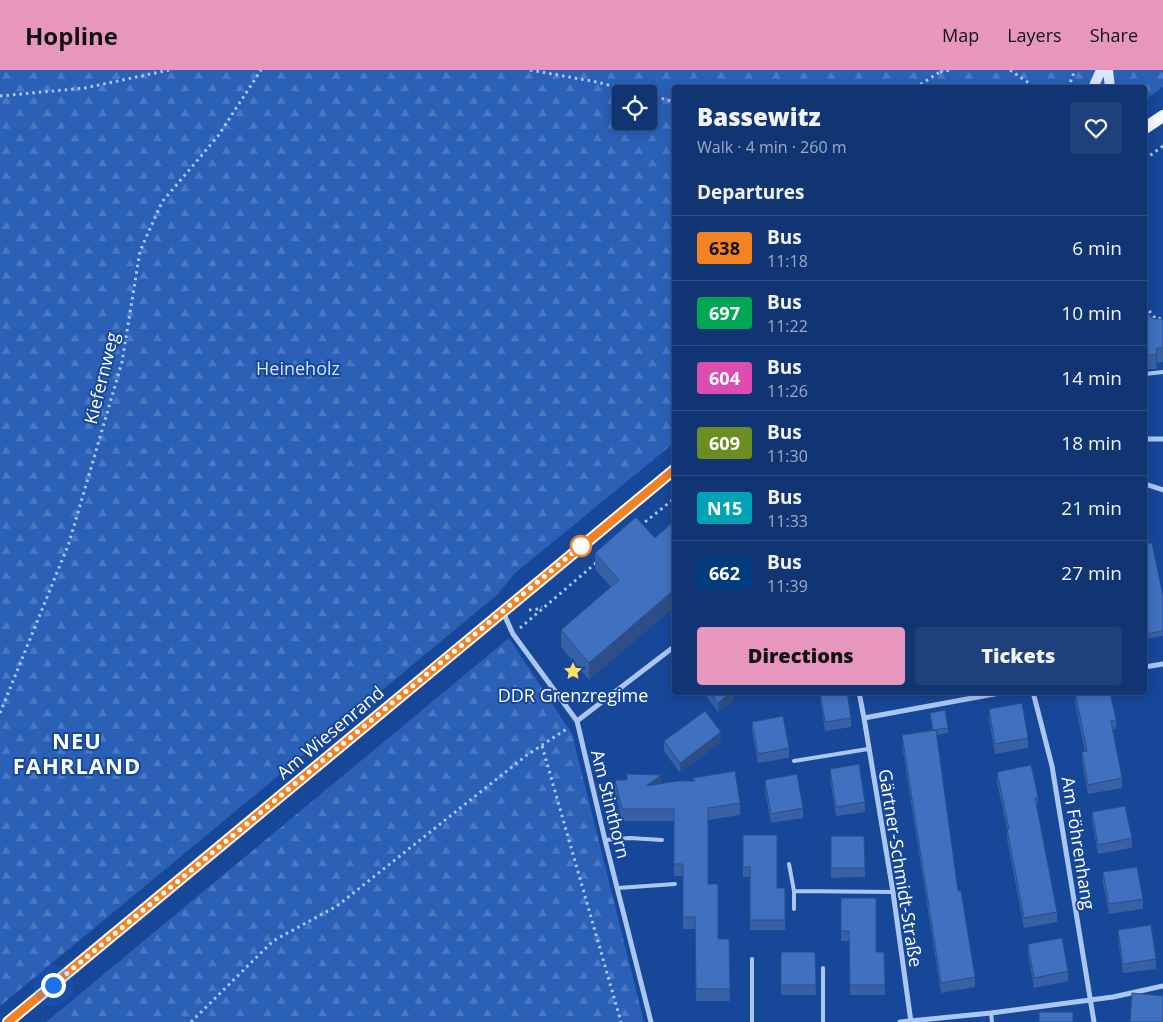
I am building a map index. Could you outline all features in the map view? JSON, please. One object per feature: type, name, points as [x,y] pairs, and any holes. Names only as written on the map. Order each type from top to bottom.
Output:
[{"type":"main road","points":[[1147,127],[1163,116]]},
{"type":"main road","name":"Am Wiesenrand","points":[[8,1022],[672,471]]},
{"type":"street","points":[[1094,85],[1101,70]]},
{"type":"street","points":[[1108,70],[1110,85]]},
{"type":"street","points":[[1147,439],[1163,439]]},
{"type":"street","points":[[1147,485],[1163,490]]},
{"type":"street","name":"Am Stinthorn","points":[[503,611],[513,634],[577,721],[651,1022]]},
{"type":"street","points":[[577,721],[672,648]]},
{"type":"street","points":[[1147,667],[1163,664]]},
{"type":"street","name":"Gärtner-Schmidt-Straße","points":[[860,695],[893,892],[910,1022]]},
{"type":"street","points":[[864,718],[988,695]]},
{"type":"street","name":"Am Föhrenhang","points":[[1034,695],[1052,766],[1094,1022]]},
{"type":"street","points":[[900,1022],[991,1013],[1113,997],[1163,986]]},
{"type":"lane","points":[[1147,374],[1163,372]]},
{"type":"lane","points":[[794,761],[868,749]]},
{"type":"lane","points":[[605,840],[630,838],[662,840]]},
{"type":"lane","points":[[788,864],[794,891],[794,909]]},
{"type":"lane","points":[[618,888],[675,884]]},
{"type":"lane","points":[[794,891],[893,892]]},
{"type":"lane","points":[[752,959],[752,1022]]},
{"type":"lane","points":[[823,968],[823,1022]]},
{"type":"lane","points":[[991,1013],[992,1022]]},
{"type":"path","points":[[0,96],[85,88],[169,70]]},
{"type":"path","name":"Kiefernweg","points":[[0,713],[69,543],[122,362],[140,251],[162,202],[218,136],[261,70]]},
{"type":"path","points":[[530,70],[612,86]]},
{"type":"path","points":[[920,85],[941,71],[950,70]]},
{"type":"path","points":[[1010,70],[1032,85]]},
{"type":"path","points":[[1069,85],[1075,70]]},
{"type":"path","points":[[657,97],[672,101]]},
{"type":"path","points":[[1147,157],[1163,146]]},
{"type":"path","points":[[1147,308],[1156,318],[1163,318]]},
{"type":"path","points":[[637,528],[672,500]]},
{"type":"path","points":[[513,634],[601,558]]},
{"type":"path","points":[[191,1022],[273,941],[337,906],[527,755],[577,721]]},
{"type":"path","points":[[542,746],[621,1022]]},
{"type":"green space","name":"Heineholz","points":[[0,70],[1163,70],[1163,87],[1147,99],[1147,85],[672,85],[672,444],[514,574],[497,595],[0,1006]]},
{"type":"green space","points":[[509,638],[572,734],[644,1022],[46,1022]]},
{"type":"building","points":[[1147,312],[1153,319],[1163,319],[1163,348],[1157,348],[1156,355],[1147,355]]},
{"type":"building","points":[[636,517],[655,538],[672,523],[672,592],[589,663],[561,630],[619,580],[595,553]]},
{"type":"building","points":[[1147,533],[1149,544],[1152,543],[1163,596],[1163,631],[1147,634]]},
{"type":"building","points":[[712,695],[727,695],[718,703]]},
{"type":"building","points":[[820,695],[847,695],[851,718],[825,722]]},
{"type":"building","points":[[1076,695],[1111,695],[1116,720],[1111,721],[1122,778],[1088,785],[1082,752],[1087,751]]},
{"type":"building","points":[[1022,703],[1028,738],[995,744],[989,709]]},
{"type":"building","points":[[945,710],[948,728],[933,730],[930,713]]},
{"type":"building","points":[[705,711],[721,732],[680,763],[664,741]]},
{"type":"building","points":[[783,716],[789,748],[758,754],[752,722]]},
{"type":"building","points":[[936,730],[958,891],[961,891],[975,977],[941,983],[902,735]]},
{"type":"building","points":[[859,764],[865,802],[836,807],[830,769]]},
{"type":"building","points":[[1031,765],[1038,797],[1035,798],[1057,912],[1024,918],[997,772]]},
{"type":"building","points":[[735,771],[740,803],[708,808],[708,884],[718,884],[718,939],[729,939],[730,989],[696,989],[695,917],[683,917],[683,864],[674,864],[674,809],[622,809],[615,780],[627,780],[627,774],[661,775],[646,786],[677,781],[695,781],[693,778]]},
{"type":"building","points":[[797,774],[803,808],[771,814],[765,780]]},
{"type":"building","points":[[1125,806],[1132,838],[1098,845],[1092,812]]},
{"type":"building","points":[[743,835],[777,835],[777,888],[785,888],[785,920],[750,920],[750,867],[743,867]]},
{"type":"building","points":[[831,836],[864,836],[865,868],[831,868]]},
{"type":"building","points":[[1137,867],[1143,899],[1109,904],[1103,872]]},
{"type":"building","points":[[841,898],[876,898],[876,952],[884,952],[885,985],[850,985],[849,931],[841,931]]},
{"type":"building","points":[[1151,925],[1156,959],[1123,964],[1118,930]]},
{"type":"building","points":[[1062,938],[1068,971],[1034,978],[1028,944]]},
{"type":"building","points":[[781,952],[815,952],[816,985],[781,985]]},
{"type":"building","points":[[1132,993],[1163,996],[1163,1022],[1130,1022]]},
{"type":"building","points":[[1039,1012],[1073,1012],[1073,1022],[1039,1022]]},
{"type":"bus line","name":"638","points":[[8,1022],[672,471]]},
{"type":"place","name":"DDR Grenzregime","points":[[573,671]]},
{"type":"district","name":"NEU FAHRLAND","points":[[77,752]]},
{"type":"route","points":[[53,985],[581,546]]}]
